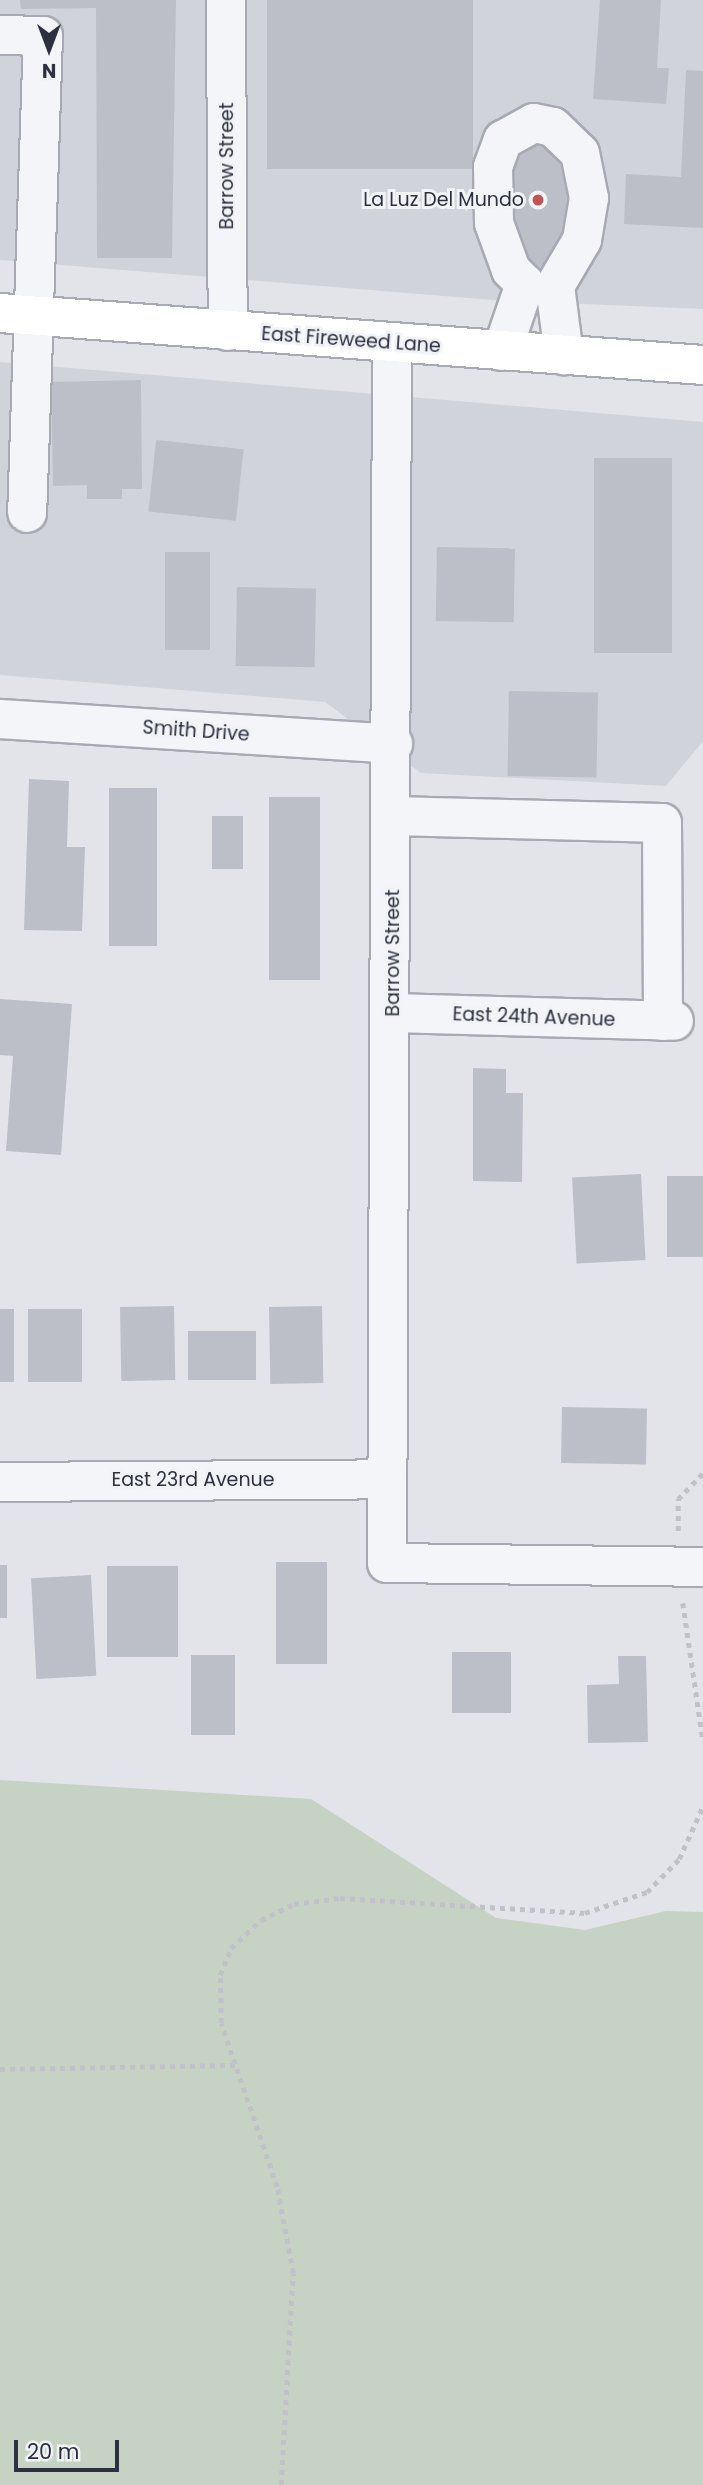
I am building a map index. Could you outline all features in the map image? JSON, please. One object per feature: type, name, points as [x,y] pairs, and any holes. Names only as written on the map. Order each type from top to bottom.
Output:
[{"type":"main road","name":"East Fireweed Lane","points":[[16,314],[703,365]]},
{"type":"street","name":"Barrow Street","points":[[226,0],[228,331]]},
{"type":"street","points":[[0,35],[43,36],[16,314],[27,513]]},
{"type":"street","points":[[502,351],[525,284],[510,270],[494,223],[493,167],[503,140],[534,123],[553,127],[580,153],[589,198],[582,240],[555,286],[564,355]]},
{"type":"street","name":"Barrow Street","points":[[392,343],[393,1013],[385,1479],[387,1563],[690,1565]]},
{"type":"street","name":"Smith Drive","points":[[0,719],[393,744]]},
{"type":"street","name":"East 24th Avenue","points":[[393,816],[662,823],[669,1021],[393,1013]]},
{"type":"street","name":"East 23rd Avenue","points":[[0,1482],[385,1479]]},
{"type":"path","points":[[703,1473],[678,1499],[690,1565],[703,1740]]},
{"type":"path","points":[[281,2485],[293,2273],[277,2187],[221,2023],[220,1975],[231,1948],[261,1920],[294,1904],[340,1898],[585,1913],[647,1892],[679,1859],[703,1806]]},
{"type":"path","points":[[0,2069],[236,2065]]},
{"type":"shaded area","points":[[0,0],[703,0],[703,309],[493,300],[0,260]]},
{"type":"shaded area","points":[[0,362],[703,422],[703,741],[666,786],[421,773],[325,702],[0,675]]},
{"type":"green space","points":[[0,1780],[311,1799],[496,1918],[585,1930],[666,1911],[703,1912],[703,2485],[0,2485]]},
{"type":"building","points":[[20,0],[176,0],[172,258],[97,258],[96,8],[21,9]]},
{"type":"building","points":[[267,0],[473,0],[473,169],[267,169]]},
{"type":"building","points":[[600,0],[661,0],[657,68],[669,68],[666,104],[593,99]]},
{"type":"building","points":[[686,70],[703,71],[703,228],[624,224],[626,174],[681,177]]},
{"type":"building","name":"La Luz Del Mundo","points":[[528,130],[566,152],[576,210],[550,263],[539,267],[526,263],[498,177]]},
{"type":"building","points":[[141,380],[142,489],[122,489],[122,499],[87,499],[87,485],[53,486],[51,382]]},
{"type":"building","points":[[156,440],[244,449],[236,521],[148,512]]},
{"type":"building","points":[[594,458],[672,458],[672,653],[594,653]]},
{"type":"building","points":[[437,547],[515,548],[514,622],[436,621]]},
{"type":"building","points":[[165,552],[210,552],[210,650],[165,650]]},
{"type":"building","points":[[237,587],[316,588],[315,667],[236,666]]},
{"type":"building","points":[[509,691],[598,693],[597,778],[508,776]]},
{"type":"building","points":[[29,779],[69,781],[67,847],[85,847],[82,931],[24,930]]},
{"type":"building","points":[[109,788],[157,788],[157,946],[109,946]]},
{"type":"building","points":[[269,797],[320,797],[320,980],[269,980]]},
{"type":"building","points":[[212,816],[243,816],[243,869],[212,869]]},
{"type":"building","points":[[0,999],[72,1004],[61,1155],[6,1151],[13,1056],[0,1055]]},
{"type":"building","points":[[473,1068],[506,1069],[506,1093],[523,1093],[522,1182],[473,1181]]},
{"type":"building","points":[[641,1174],[646,1260],[577,1263],[572,1178]]},
{"type":"building","points":[[667,1176],[703,1176],[703,1257],[667,1257]]},
{"type":"building","points":[[174,1306],[175,1380],[121,1381],[120,1307]]},
{"type":"building","points":[[322,1306],[323,1383],[270,1384],[269,1307]]},
{"type":"building","points":[[0,1309],[14,1309],[14,1382],[0,1382]]},
{"type":"building","points":[[28,1309],[82,1309],[82,1382],[28,1382]]},
{"type":"building","points":[[188,1331],[256,1331],[256,1380],[188,1380]]},
{"type":"building","points":[[562,1407],[647,1408],[646,1464],[561,1463]]},
{"type":"building","points":[[276,1562],[327,1562],[327,1664],[276,1664]]},
{"type":"building","points":[[0,1565],[7,1565],[7,1618],[0,1618]]},
{"type":"building","points":[[107,1566],[178,1566],[178,1657],[107,1657]]},
{"type":"building","points":[[91,1575],[96,1676],[36,1679],[31,1578]]},
{"type":"building","points":[[452,1652],[511,1652],[511,1713],[452,1713]]},
{"type":"building","points":[[191,1655],[235,1655],[235,1735],[191,1735]]},
{"type":"building","points":[[618,1656],[646,1656],[648,1742],[588,1743],[587,1685],[619,1684]]},
{"type":"place","name":"La Luz Del Mundo","points":[[538,200]]}]
